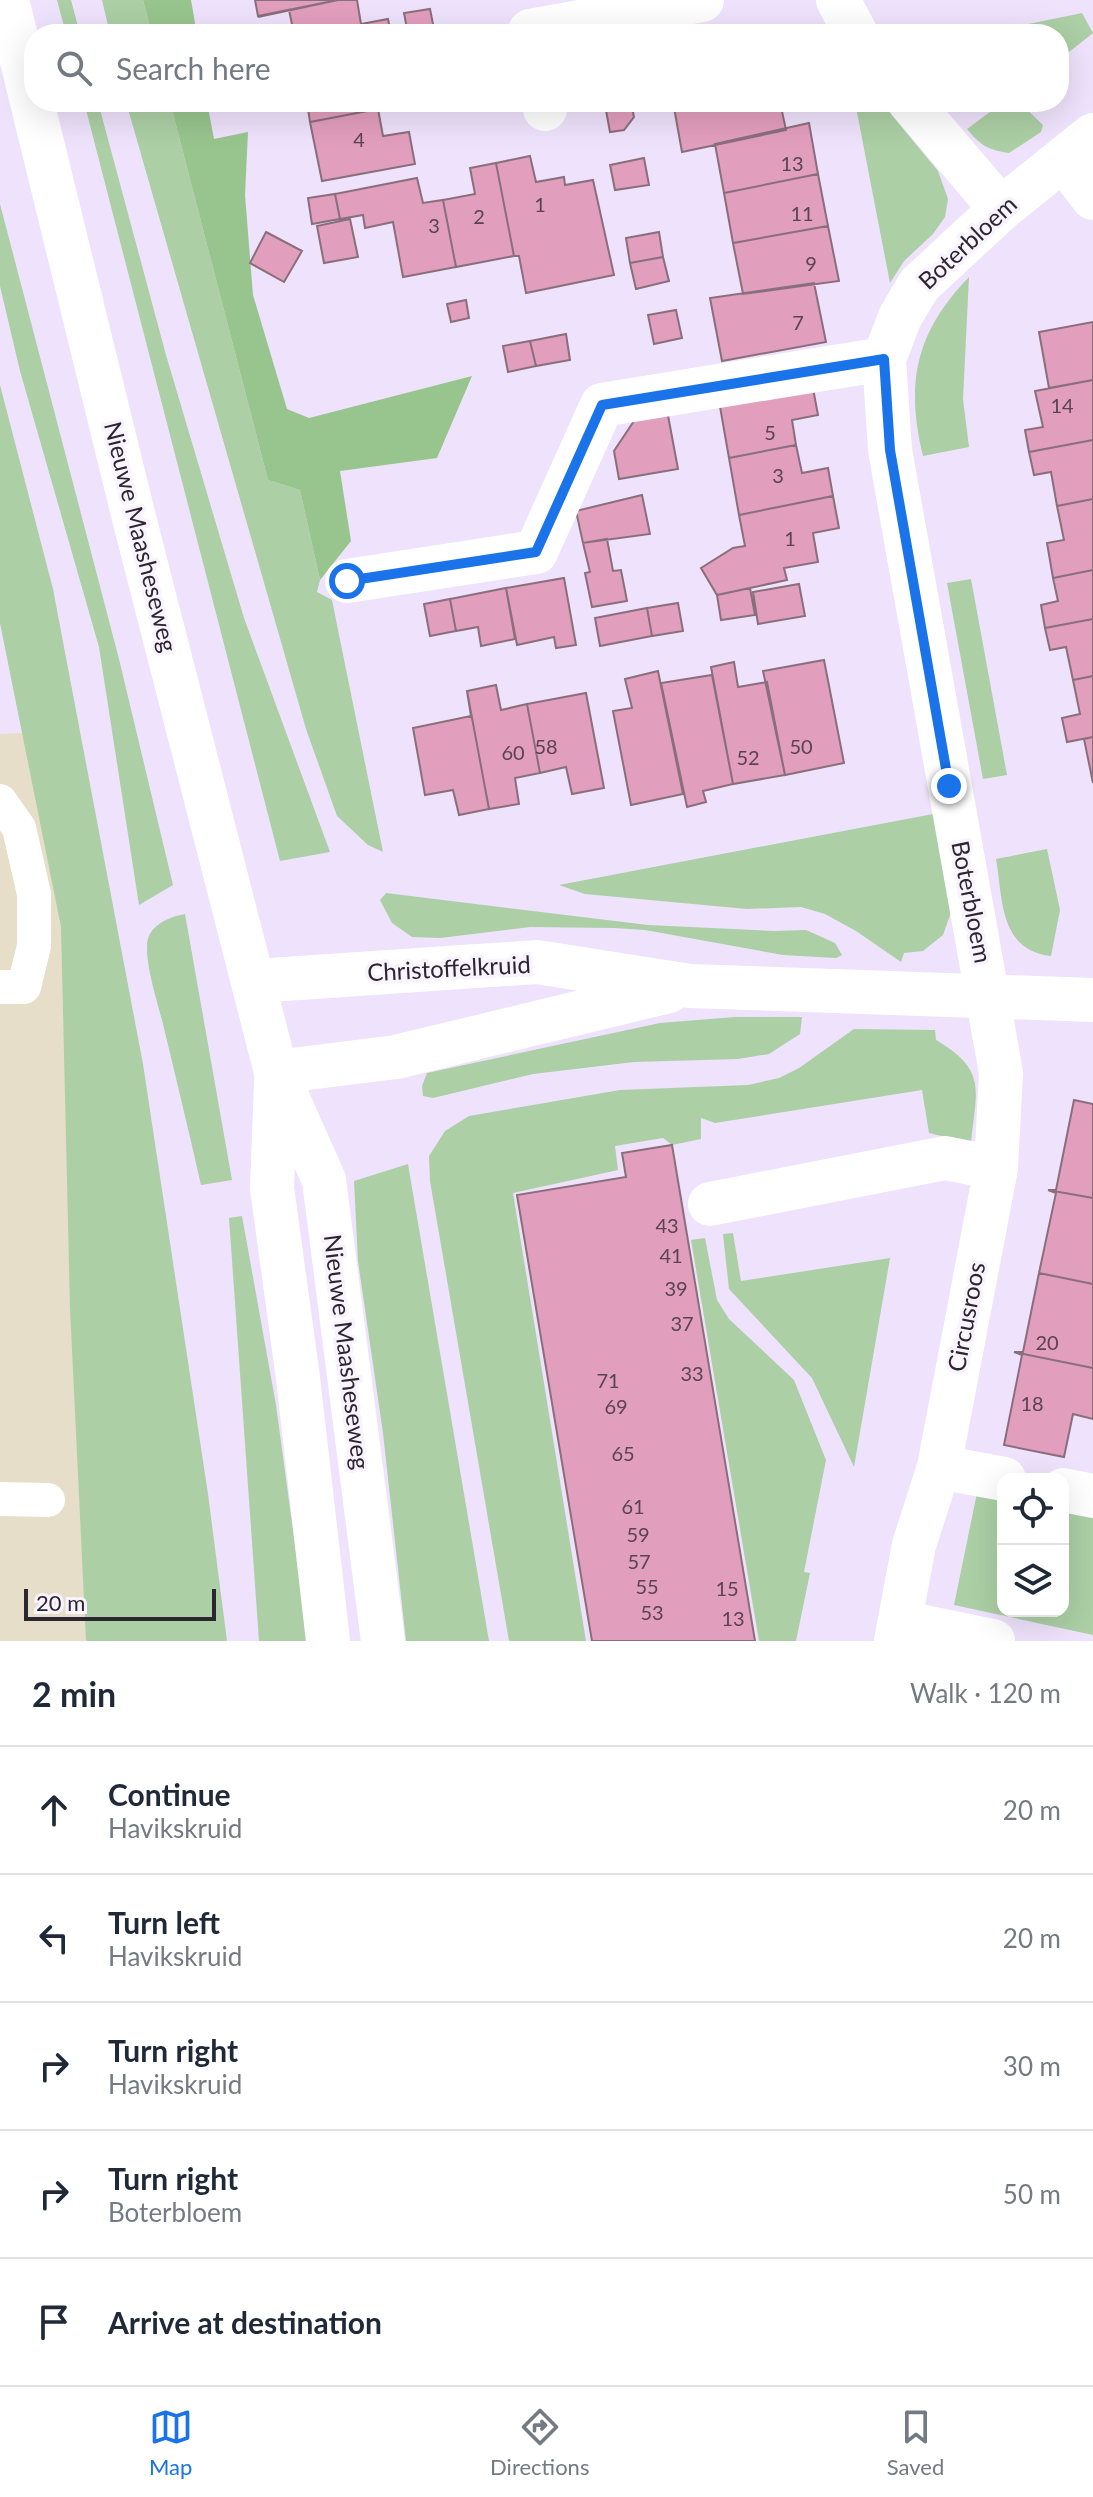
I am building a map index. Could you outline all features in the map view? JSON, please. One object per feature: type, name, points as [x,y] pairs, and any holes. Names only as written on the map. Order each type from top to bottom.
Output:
[{"type":"street","name":"Nieuwe Maasheseweg","points":[[7,0],[24,69]]},
{"type":"street","points":[[569,24],[702,0]]},
{"type":"street","points":[[838,0],[851,24]]},
{"type":"street","name":"Nieuwe Maasheseweg","points":[[34,112],[133,514],[276,1072],[324,1180],[383,1641]]},
{"type":"street","points":[[919,112],[1001,209]]},
{"type":"street","points":[[1078,147],[1093,198]]},
{"type":"street","name":"Boterbloem","points":[[988,994],[890,450],[884,359],[900,317],[919,285],[1001,209],[1078,147]]},
{"type":"street","points":[[347,581],[536,552],[602,405],[884,359]]},
{"type":"street","name":"Christoffelkruid","points":[[255,981],[537,962],[690,986],[1093,1000]]},
{"type":"street","name":"Christoffelkruid","points":[[276,1072],[396,1057],[690,986]]},
{"type":"street","name":"Circusroos","points":[[988,994],[1001,1073],[996,1168],[939,1467],[914,1545],[898,1632],[993,1641]]},
{"type":"street","name":"Nieuwe Maasheseweg","points":[[276,1072],[272,1188],[298,1378],[328,1641]]},
{"type":"street","points":[[710,1204],[945,1158],[996,1168]]},
{"type":"street","points":[[939,1467],[997,1478]]},
{"type":"street","points":[[1069,1491],[1093,1496]]},
{"type":"lane","points":[[0,801],[19,828],[34,894],[34,946],[24,987],[0,987]]},
{"type":"lane","points":[[0,1499],[48,1500]]},
{"type":"shaded area","points":[[46,732],[167,1641],[0,1641],[0,734]]},
{"type":"green space","points":[[57,0],[71,0],[77,24],[63,24]]},
{"type":"green space","points":[[102,0],[143,0],[149,24],[108,24]]},
{"type":"green space","points":[[143,0],[191,0],[195,24],[149,24]]},
{"type":"green space","points":[[1082,13],[1093,33],[1069,52],[1069,24],[1028,24]]},
{"type":"green space","points":[[87,112],[101,112],[166,355],[244,618],[330,852],[280,861]]},
{"type":"green space","points":[[129,112],[173,112],[268,480],[300,490],[320,580],[317,592],[332,600],[383,852],[368,845],[337,816],[306,729]]},
{"type":"green space","points":[[173,112],[209,112],[214,139],[248,132],[245,195],[253,295],[287,409],[309,418],[472,376],[437,458],[340,471],[351,541],[320,580],[300,490],[268,480]]},
{"type":"green space","points":[[857,112],[889,112],[938,171],[948,199],[945,217],[933,234],[904,261],[890,283]]},
{"type":"green space","points":[[990,112],[1029,112],[1043,125],[1041,132],[1009,153],[985,146],[967,129]]},
{"type":"green space","points":[[0,204],[119,659],[173,885],[139,905],[99,647],[20,371],[0,286]]},
{"type":"green space","points":[[969,277],[963,399],[969,447],[923,456],[915,405],[919,359],[937,318]]},
{"type":"green space","points":[[0,385],[53,589],[143,1064],[227,1641],[86,1641],[70,1308],[61,927],[0,623]]},
{"type":"green space","points":[[971,579],[1007,775],[983,779],[947,583]]},
{"type":"green space","points":[[933,814],[954,904],[943,935],[923,951],[904,953],[901,962],[856,931],[825,914],[801,907],[747,909],[585,894],[559,885]]},
{"type":"green space","points":[[1047,849],[1060,910],[1051,956],[1034,952],[1021,944],[1013,933],[1003,906],[996,859]]},
{"type":"green space","points":[[386,893],[648,925],[806,930],[835,943],[842,955],[836,958],[783,955],[645,930],[614,928],[530,927],[440,938],[412,937],[392,923],[380,900]]},
{"type":"green space","points":[[185,914],[232,1180],[201,1185],[147,955],[148,939],[155,928],[172,917]]},
{"type":"green space","points":[[735,1017],[802,1017],[800,1034],[769,1054],[738,1059],[634,1062],[533,1074],[433,1098],[423,1096],[422,1086],[427,1073],[660,1023]]},
{"type":"green space","points":[[854,1029],[935,1030],[936,1040],[964,1062],[975,1083],[971,1143],[929,1133],[922,1090],[715,1123],[701,1118],[701,1139],[672,1145],[663,1138],[615,1146],[618,1170],[513,1193],[586,1641],[509,1641],[430,1181],[429,1156],[445,1131],[469,1116],[620,1090],[748,1085],[779,1078],[799,1068]]},
{"type":"green space","points":[[408,1164],[489,1641],[406,1641],[383,1433],[358,1261],[354,1181]]},
{"type":"green space","points":[[242,1216],[276,1405],[308,1641],[259,1641],[229,1218]]},
{"type":"green space","points":[[733,1233],[741,1281],[890,1258],[854,1467],[812,1378],[729,1289],[723,1234]]},
{"type":"green space","points":[[705,1238],[717,1300],[729,1319],[794,1380],[826,1460],[804,1572],[810,1573],[796,1641],[759,1641],[691,1240]]},
{"type":"green space","points":[[977,1493],[997,1498],[997,1614],[954,1605]]},
{"type":"green space","points":[[1069,1511],[1093,1516],[1093,1635],[1010,1617],[1069,1617]]},
{"type":"building","points":[[255,0],[338,0],[258,16]]},
{"type":"building","points":[[338,0],[357,0],[361,24],[292,24],[289,10]]},
{"type":"building","points":[[430,9],[433,24],[406,24],[404,13]]},
{"type":"building","points":[[388,19],[389,24],[361,24]]},
{"type":"building","points":[[308,112],[362,112],[310,122]]},
{"type":"building","points":[[379,112],[383,136],[409,132],[415,164],[322,181],[310,122]]},
{"type":"building","points":[[606,112],[633,112],[634,117],[624,130],[610,132]]},
{"type":"building","points":[[675,112],[782,112],[786,130],[682,152]]},
{"type":"building","points":[[809,123],[818,174],[724,193],[715,144]]},
{"type":"building","points":[[530,156],[536,182],[564,177],[565,185],[593,180],[614,275],[526,293],[519,256],[514,256],[496,163]]},
{"type":"building","points":[[644,158],[649,185],[615,190],[610,165]]},
{"type":"building","points":[[496,163],[514,256],[456,267],[443,200],[475,194],[470,168]]},
{"type":"building","points":[[818,174],[828,226],[733,243],[724,193]]},
{"type":"building","points":[[417,178],[423,203],[443,200],[456,267],[403,277],[393,222],[365,228],[363,215],[340,219],[335,194]]},
{"type":"building","points":[[335,194],[340,219],[312,224],[308,198]]},
{"type":"building","points":[[350,219],[358,257],[324,263],[317,226]]},
{"type":"building","points":[[828,226],[839,281],[743,294],[733,243]]},
{"type":"building","points":[[266,232],[302,251],[284,282],[250,263]]},
{"type":"building","points":[[659,232],[663,257],[630,263],[626,238]]},
{"type":"building","points":[[663,257],[669,281],[636,289],[630,263]]},
{"type":"building","points":[[814,283],[826,342],[722,361],[710,298]]},
{"type":"building","points":[[466,300],[469,318],[451,322],[447,304]]},
{"type":"building","points":[[676,310],[682,338],[654,344],[648,315]]},
{"type":"building","points":[[1093,322],[1093,380],[1049,388],[1039,332]]},
{"type":"building","points":[[566,334],[570,360],[536,366],[530,341]]},
{"type":"building","points":[[530,341],[536,366],[508,372],[503,346]]},
{"type":"building","points":[[1093,380],[1093,440],[1029,452],[1025,430],[1043,427],[1035,391]]},
{"type":"building","points":[[812,383],[818,415],[792,420],[796,445],[729,458],[719,401]]},
{"type":"building","points":[[667,410],[678,469],[619,479],[614,451],[638,415]]},
{"type":"building","points":[[1093,440],[1093,499],[1057,506],[1051,472],[1034,475],[1029,452]]},
{"type":"building","points":[[796,445],[802,473],[828,468],[833,496],[739,515],[729,458]]},
{"type":"building","points":[[642,495],[650,534],[583,543],[576,511]]},
{"type":"building","points":[[833,496],[839,528],[813,533],[818,562],[784,568],[787,580],[717,595],[701,568],[733,548],[745,546],[739,515]]},
{"type":"building","points":[[1093,499],[1093,570],[1053,578],[1047,543],[1064,540],[1057,506]]},
{"type":"building","points":[[607,539],[613,571],[621,570],[627,601],[592,607],[585,573],[590,572],[583,543]]},
{"type":"building","points":[[1093,570],[1093,619],[1045,628],[1041,605],[1058,601],[1053,578]]},
{"type":"building","points":[[564,578],[576,645],[556,648],[554,637],[517,645],[506,588]]},
{"type":"building","points":[[799,584],[805,616],[758,624],[753,592]]},
{"type":"building","points":[[506,588],[515,639],[481,646],[478,627],[456,631],[450,599]]},
{"type":"building","points":[[750,588],[755,615],[721,620],[717,595]]},
{"type":"building","points":[[450,599],[456,631],[430,636],[424,604]]},
{"type":"building","points":[[678,603],[683,631],[652,636],[647,608]]},
{"type":"building","points":[[647,608],[652,636],[600,646],[595,618]]},
{"type":"building","points":[[1093,619],[1093,676],[1073,680],[1066,647],[1050,650],[1045,628]]},
{"type":"building","points":[[824,660],[844,763],[785,775],[763,671]]},
{"type":"building","points":[[734,662],[738,687],[767,682],[785,775],[733,784],[711,667]]},
{"type":"building","points":[[658,671],[683,794],[631,805],[613,711],[632,708],[625,679]]},
{"type":"building","points":[[712,675],[733,784],[703,791],[706,802],[687,807],[661,683]]},
{"type":"building","points":[[1093,676],[1093,737],[1067,742],[1062,718],[1080,714],[1073,680]]},
{"type":"building","points":[[496,685],[501,710],[527,704],[540,773],[515,778],[519,804],[489,809],[467,691]]},
{"type":"building","points":[[467,691],[489,809],[459,815],[453,790],[425,795],[413,728],[471,716]]},
{"type":"building","points":[[586,693],[604,788],[572,794],[566,767],[540,773],[527,704]]},
{"type":"building","points":[[1093,737],[1093,783],[1084,739]]},
{"type":"building","points":[[1074,1100],[1093,1104],[1093,1198],[1048,1190],[1056,1190]]},
{"type":"building","points":[[672,1145],[755,1641],[592,1641],[517,1195],[626,1177],[622,1153]]},
{"type":"building","points":[[1048,1190],[1093,1198],[1093,1284],[1039,1273],[1056,1193]]},
{"type":"building","points":[[1039,1273],[1093,1284],[1093,1368],[1014,1352],[1023,1352]]},
{"type":"building","points":[[1014,1352],[1093,1368],[1093,1419],[1073,1414],[1064,1457],[1004,1445],[1022,1355]]},
{"type":"route","points":[[347,581],[536,552],[602,405],[884,359],[890,450],[949,786]]}]
